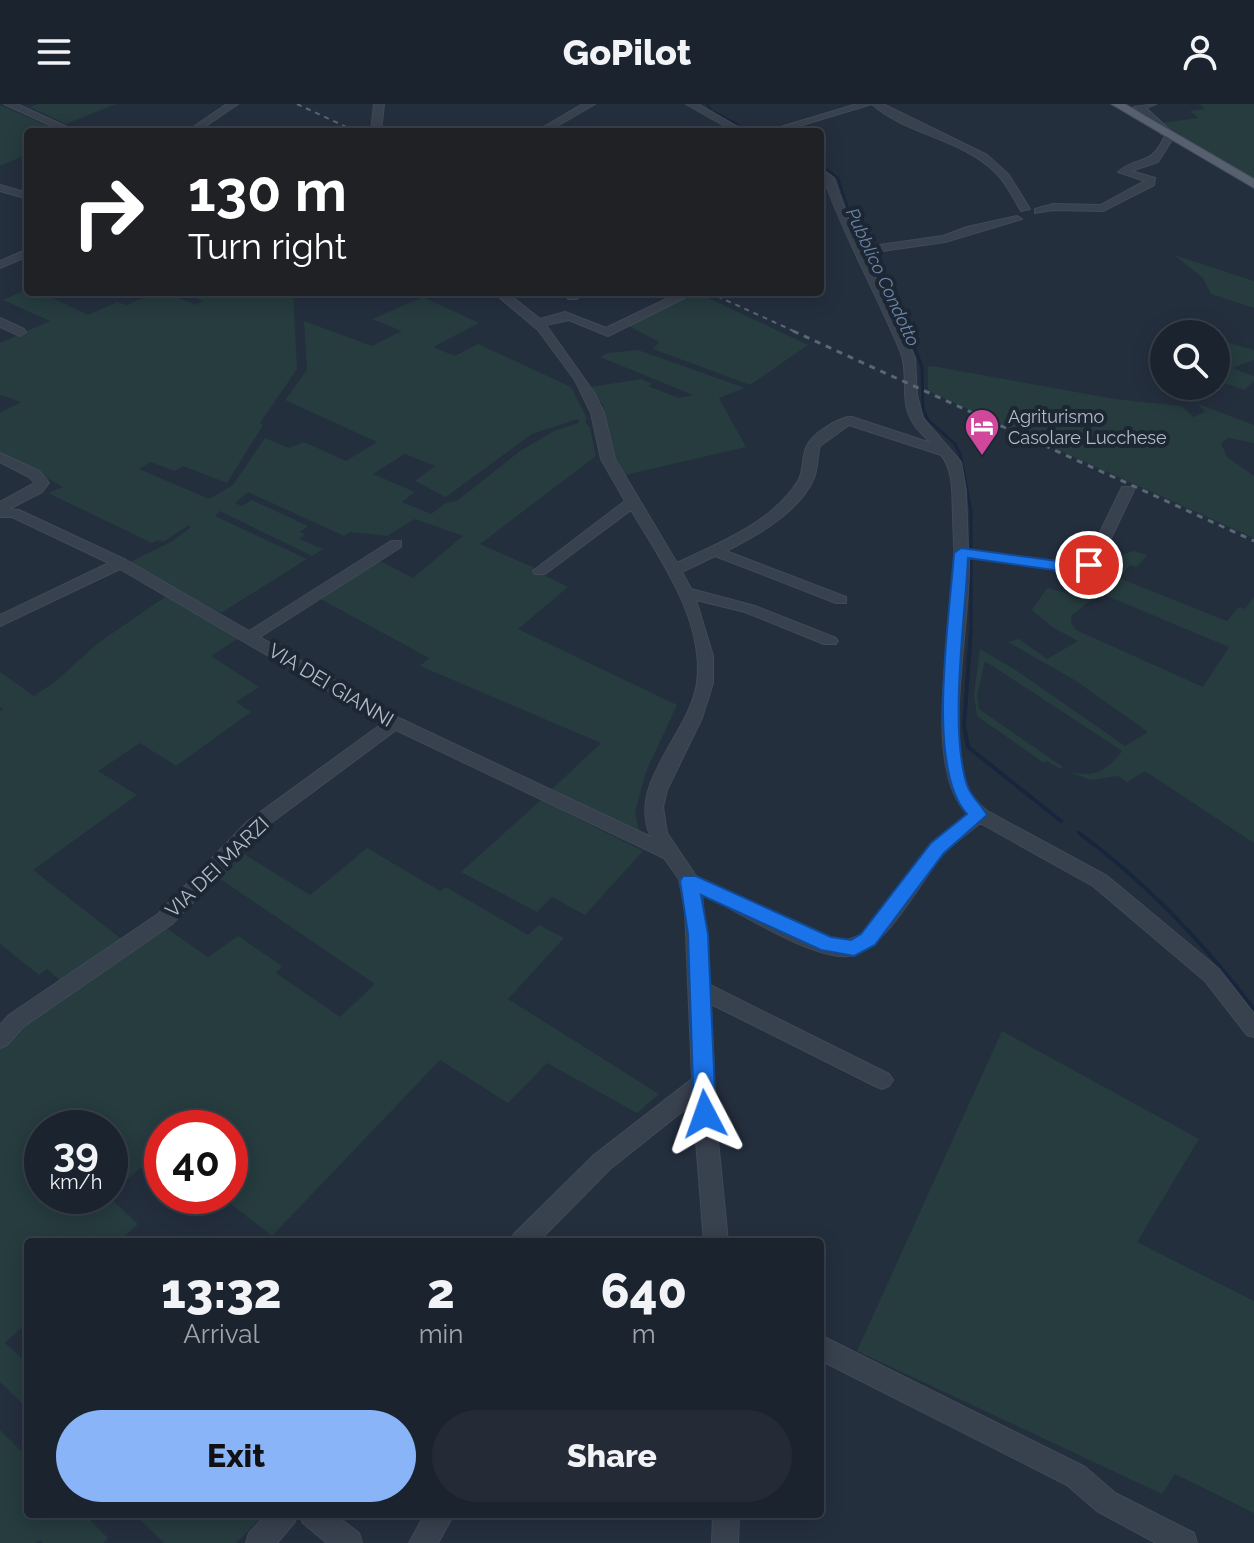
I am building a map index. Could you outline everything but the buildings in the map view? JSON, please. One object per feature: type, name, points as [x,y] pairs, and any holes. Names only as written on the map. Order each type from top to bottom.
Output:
[{"type":"main road","points":[[1117,104],[1254,184]]},
{"type":"street","points":[[9,104],[64,128]]},
{"type":"street","points":[[200,128],[233,104]]},
{"type":"street","points":[[376,128],[379,104]]},
{"type":"street","points":[[547,128],[590,104]]},
{"type":"street","points":[[691,104],[748,128]]},
{"type":"street","points":[[762,128],[867,104]]},
{"type":"street","points":[[877,104],[909,123],[982,156],[1010,183],[1021,214]]},
{"type":"street","points":[[868,250],[945,239],[1053,207],[1103,208],[1150,183],[1151,180],[1123,172],[1146,165],[1160,156],[1168,131],[1139,107],[1151,104]]},
{"type":"street","points":[[824,174],[829,178],[843,218],[868,250],[909,358],[911,395],[917,419],[954,462],[971,554],[950,733],[957,784],[965,801],[978,815],[1100,881],[1212,975],[1254,1029]]},
{"type":"street","points":[[0,188],[24,195]]},
{"type":"street","points":[[0,265],[24,254]]},
{"type":"street","points":[[504,296],[540,323],[563,353],[595,407],[606,455],[631,503],[687,593],[700,635],[706,681],[702,701],[659,789],[655,824],[667,852],[690,881],[809,937],[843,949],[854,948],[868,940],[938,848],[978,815]]},
{"type":"street","points":[[540,323],[565,316],[598,331],[608,332],[682,296]]},
{"type":"street","points":[[0,322],[20,332]]},
{"type":"street","points":[[673,571],[746,536],[776,512],[806,481],[814,444],[847,420],[948,453]]},
{"type":"street","points":[[0,457],[34,474],[42,483],[0,511]]},
{"type":"street","points":[[971,554],[1083,569],[1095,557],[1127,490]]},
{"type":"street","points":[[540,571],[631,503]]},
{"type":"street","name":"VIA DEI GIANNI","points":[[0,511],[14,513],[121,563],[395,723],[667,852]]},
{"type":"street","points":[[250,637],[396,544]]},
{"type":"street","points":[[714,551],[841,600]]},
{"type":"street","points":[[0,621],[121,563]]},
{"type":"street","points":[[687,593],[750,609],[830,641]]},
{"type":"street","name":"VIA DEI MARZI","points":[[0,1039],[16,1021],[165,919],[254,826],[395,723]]},
{"type":"street","points":[[690,881],[698,934],[703,1083],[716,1238]]},
{"type":"street","points":[[699,989],[882,1080]]},
{"type":"street","points":[[533,1238],[602,1162],[703,1083]]},
{"type":"street","points":[[824,1349],[1076,1476],[1106,1502],[1184,1543]]},
{"type":"street","points":[[259,1543],[281,1518]]},
{"type":"street","points":[[317,1518],[349,1543]]},
{"type":"street","points":[[422,1543],[438,1518]]},
{"type":"street","points":[[725,1543],[726,1518]]},
{"type":"green space","points":[[38,104],[116,104],[66,124],[30,107]]},
{"type":"green space","points":[[1199,104],[1254,104],[1254,181],[1161,123],[1199,118],[1190,111],[1205,109]]},
{"type":"green space","points":[[0,105],[52,128],[24,128],[24,156],[0,166]]},
{"type":"green space","points":[[1174,255],[1254,281],[1254,308],[1211,294],[1203,278]]},
{"type":"green space","points":[[24,291],[24,296],[48,296],[88,315],[117,302],[127,305],[150,296],[172,296],[195,305],[203,301],[191,296],[293,296],[297,369],[260,423],[263,425],[227,483],[183,466],[175,471],[150,462],[139,469],[209,499],[233,485],[265,438],[289,448],[304,442],[346,461],[377,442],[285,400],[307,370],[304,321],[372,346],[402,331],[372,319],[423,297],[479,323],[433,347],[455,356],[478,344],[571,387],[587,418],[585,422],[590,428],[596,456],[480,544],[537,569],[535,571],[568,587],[518,629],[677,705],[646,772],[635,812],[640,835],[549,792],[601,743],[420,666],[429,658],[317,597],[380,561],[413,578],[463,536],[415,519],[387,536],[350,532],[344,536],[248,492],[235,503],[242,506],[252,500],[308,526],[300,532],[305,534],[299,539],[323,549],[312,556],[220,511],[215,516],[307,559],[221,613],[128,563],[171,542],[190,528],[189,525],[163,542],[157,540],[152,543],[48,493],[63,487],[0,452],[0,413],[21,402],[0,395],[0,343],[50,321],[3,300]],"holes":[[[578,419],[579,423],[554,431],[520,451],[457,501],[446,503],[431,514],[402,502],[415,492],[373,474],[405,454],[435,466],[415,481],[446,497],[532,434]]]},
{"type":"green space","points":[[688,296],[704,296],[808,345],[750,385],[653,349],[659,342],[627,325]]},
{"type":"green space","points":[[1230,343],[1254,350],[1254,360],[1232,368],[1254,376],[1254,381],[1244,390],[1230,385]]},
{"type":"green space","points":[[638,350],[745,388],[719,398],[746,447],[625,475],[609,446],[603,405],[591,387],[641,379],[653,384],[648,386],[679,398],[693,395],[600,357],[608,353]]},
{"type":"green space","points":[[928,367],[1115,399],[1182,406],[1193,417],[1205,412],[1198,404],[1254,425],[1254,443],[1229,438],[1221,443],[1227,457],[1254,476],[1254,538],[928,391]]},
{"type":"green space","points":[[1134,551],[1147,555],[1137,567],[1130,565],[1119,578],[1227,621],[1239,607],[1245,609],[1254,597],[1254,843],[1145,771],[1127,782],[1118,776],[1090,780],[1070,772],[1087,774],[1100,771],[1122,751],[985,661],[977,695],[979,709],[1063,767],[1060,769],[1047,761],[1044,763],[977,716],[974,694],[980,649],[1125,746],[1148,732],[1076,681],[1008,642],[1019,639],[1047,659],[1078,641],[1052,627],[1032,610],[1047,588],[1075,595],[1094,561]],"holes":[[[1100,593],[1229,647],[1203,687],[1076,630],[1071,623],[1072,615]]]},
{"type":"green space","points":[[168,595],[239,638],[211,656],[259,687],[236,702],[251,712],[176,766],[140,743],[98,771],[137,795],[33,870],[124,941],[63,983],[47,969],[39,975],[0,944],[0,711],[3,709],[0,707],[0,672],[34,696],[56,681],[98,643]]},
{"type":"green space","points":[[541,800],[643,851],[585,915],[552,897],[537,912],[461,872]]},
{"type":"green space","points":[[367,848],[440,891],[446,887],[528,935],[539,925],[564,938],[508,999],[659,1094],[637,1113],[547,1063],[508,1103],[440,1060],[272,1236],[244,1214],[248,1214],[248,1110],[144,1110],[144,1166],[128,1178],[128,1110],[24,1110],[24,1214],[127,1214],[138,1224],[122,1238],[24,1238],[24,1326],[5,1343],[24,1360],[24,1405],[0,1382],[0,1048],[46,1006],[162,925],[208,957],[238,936],[282,966],[276,973],[340,1017],[375,984],[216,876],[239,851],[310,895]]},
{"type":"green space","points":[[1002,1031],[1199,1139],[1137,1242],[1254,1301],[1254,1513],[1175,1474],[1162,1494],[857,1351]]},
{"type":"green space","points":[[0,1430],[24,1454],[24,1518],[88,1518],[108,1538],[103,1543],[43,1543],[40,1540],[35,1543],[0,1543]]},
{"type":"green space","points":[[138,1518],[261,1518],[236,1543],[164,1543]]},
{"type":"waterway","name":"Pubblico Condotto","points":[[707,104],[712,111],[737,124]]},
{"type":"waterway","name":"Pubblico Condotto","points":[[824,167],[838,178],[850,214],[909,333]]},
{"type":"waterway","name":"Pubblico Condotto","points":[[908,331],[922,367],[923,409],[928,420],[955,444],[960,454],[971,511],[971,630]]},
{"type":"waterway","name":"Pubblico Condotto","points":[[971,630],[964,726],[968,747],[1061,821]]},
{"type":"waterway","name":"Pubblico Condotto","points":[[1079,833],[1128,872],[1173,915],[1215,960],[1254,1009]]},
{"type":"railway","points":[[297,104],[348,128]]},
{"type":"railway","points":[[717,296],[798,333]]},
{"type":"railway","points":[[793,331],[1254,541]]},
{"type":"place","name":"Agriturismo Casolare Lucchese","points":[[982,457]]},
{"type":"route","points":[[705,1114],[698,934],[690,881],[828,945],[854,948],[868,940],[938,848],[978,815],[965,801],[957,784],[950,733],[962,577],[961,553],[1083,569],[1089,565]]}]
